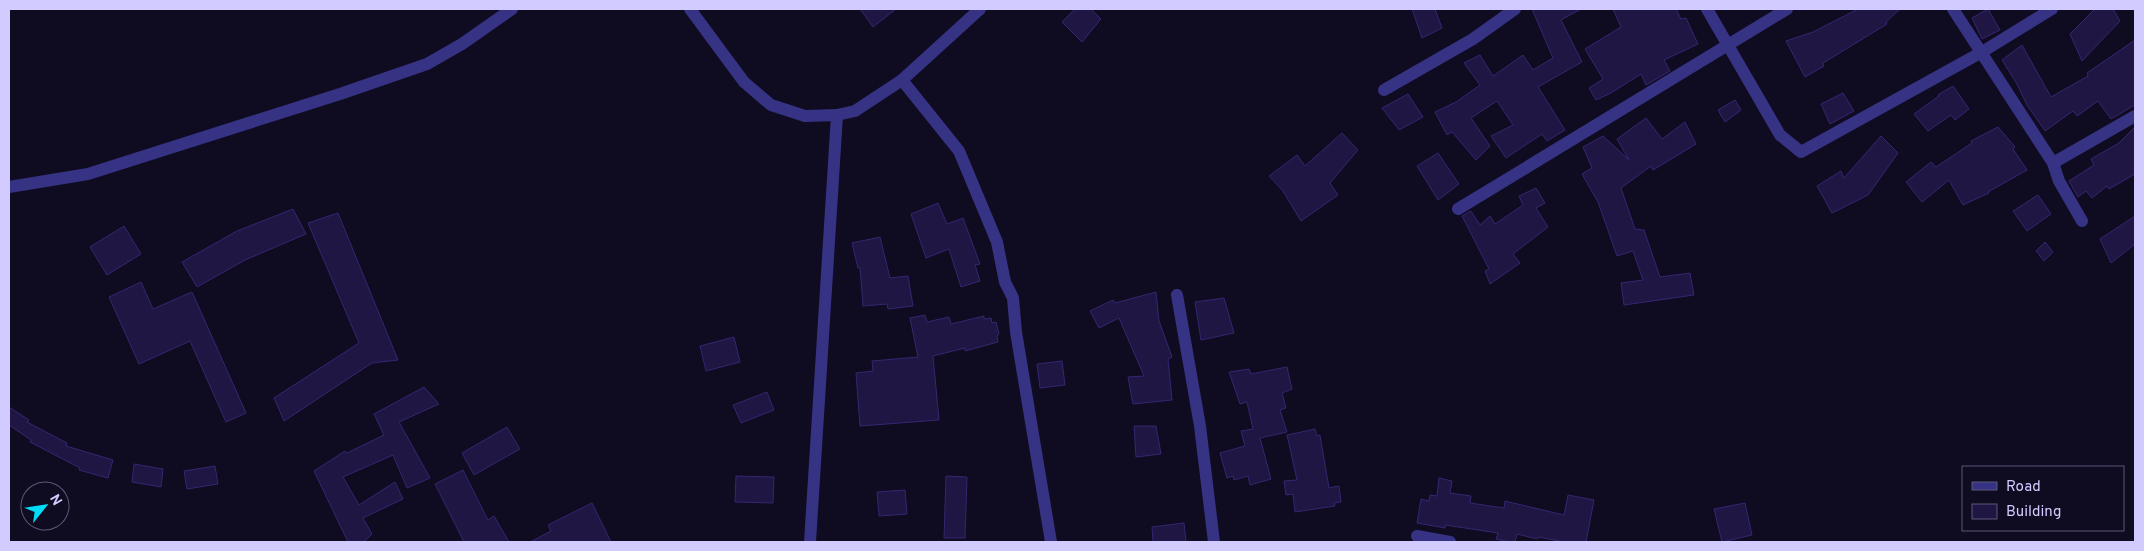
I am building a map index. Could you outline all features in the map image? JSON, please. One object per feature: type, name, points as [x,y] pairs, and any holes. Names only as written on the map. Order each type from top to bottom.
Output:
[{"type":"street","points":[[9,187],[88,174],[427,64],[462,44],[512,9]]},
{"type":"street","points":[[690,9],[744,82],[771,106],[805,116],[837,115],[855,112],[902,80],[980,9]]},
{"type":"street","points":[[1384,90],[1473,38],[1515,9]]},
{"type":"street","points":[[1707,9],[1780,135],[1801,152],[1982,52],[2052,9]]},
{"type":"street","points":[[1458,209],[1787,9]]},
{"type":"street","points":[[1953,9],[2053,163],[2058,181],[2082,221]]},
{"type":"street","points":[[902,80],[958,151],[997,242],[1005,282],[1013,298],[1016,332],[1050,542]]},
{"type":"street","points":[[810,542],[837,115]]},
{"type":"street","points":[[2053,163],[2135,116]]},
{"type":"street","points":[[1177,296],[1200,426],[1214,542]]},
{"type":"street","points":[[1416,536],[1450,542]]},
{"type":"building","points":[[860,9],[896,9],[873,27]]},
{"type":"building","points":[[1075,9],[1091,9],[1101,19],[1082,42],[1062,22]]},
{"type":"building","points":[[1412,9],[1435,9],[1442,28],[1422,38]]},
{"type":"building","points":[[1532,9],[1581,9],[1561,20],[1582,62],[1538,87],[1565,130],[1547,141],[1542,134],[1506,158],[1491,136],[1513,125],[1497,101],[1471,118],[1490,146],[1476,160],[1452,132],[1447,135],[1435,112],[1456,102],[1480,85],[1464,63],[1480,55],[1493,76],[1523,55],[1533,70],[1553,58]]},
{"type":"building","points":[[1613,9],[1676,9],[1681,19],[1686,18],[1698,44],[1664,60],[1670,71],[1646,85],[1641,74],[1596,100],[1589,88],[1603,79],[1585,49],[1621,27]]},
{"type":"building","points":[[1858,9],[1900,9],[1886,22],[1887,24],[1823,63],[1824,66],[1805,77],[1786,41],[1813,32]]},
{"type":"building","points":[[1988,9],[2000,30],[1982,39],[1972,18]]},
{"type":"building","points":[[2095,9],[2113,9],[2120,21],[2082,61],[2070,34]]},
{"type":"building","points":[[2135,40],[2135,105],[2111,119],[2098,101],[2077,116],[2073,111],[2045,131],[2027,105],[2002,60],[2022,45],[2051,97],[2088,76],[2087,73]]},
{"type":"building","points":[[1953,86],[1969,109],[1955,120],[1951,115],[1928,131],[1914,114]]},
{"type":"building","points":[[1843,93],[1854,111],[1830,124],[1821,104]]},
{"type":"building","points":[[1408,94],[1423,117],[1399,130],[1382,108]]},
{"type":"building","points":[[1735,100],[1741,110],[1725,122],[1718,110]]},
{"type":"building","points":[[1646,118],[1662,139],[1685,122],[1696,144],[1653,170],[1651,166],[1621,188],[1635,229],[1644,230],[1660,277],[1690,273],[1694,295],[1624,305],[1621,283],[1643,280],[1633,251],[1617,256],[1598,202],[1582,174],[1592,168],[1583,147],[1603,136],[1629,160],[1617,139]]},
{"type":"building","points":[[1998,127],[2015,147],[2013,149],[2027,170],[1989,193],[1963,205],[1949,180],[1922,202],[1906,182],[1931,162],[1936,167],[1972,143],[1971,141]]},
{"type":"building","points":[[2135,127],[2135,174],[2109,189],[2107,186],[2092,198],[2086,191],[2078,197],[2069,181],[2094,165],[2091,159],[2119,143]]},
{"type":"building","points":[[1342,133],[1358,150],[1330,183],[1338,195],[1301,221],[1283,191],[1269,176],[1297,155],[1305,166]]},
{"type":"building","points":[[1881,136],[1898,153],[1868,195],[1832,213],[1817,186],[1841,171],[1844,178]]},
{"type":"building","points":[[1438,153],[1459,184],[1438,200],[1417,166]]},
{"type":"building","points":[[1536,188],[1545,203],[1536,208],[1548,227],[1513,254],[1520,263],[1490,284],[1485,271],[1489,269],[1462,216],[1471,211],[1480,225],[1490,216],[1495,224],[1523,205],[1519,196]]},
{"type":"building","points":[[2038,195],[2051,214],[2027,231],[2013,211]]},
{"type":"building","points":[[938,203],[947,224],[963,218],[980,264],[975,265],[980,281],[961,287],[949,249],[926,258],[911,214]]},
{"type":"building","points":[[293,209],[306,234],[245,260],[197,287],[182,262],[237,231]]},
{"type":"building","points":[[338,213],[398,360],[372,363],[284,421],[274,398],[359,343],[308,223]]},
{"type":"building","points":[[2135,216],[2135,244],[2111,263],[2100,239]]},
{"type":"building","points":[[124,226],[141,254],[107,275],[90,247]]},
{"type":"building","points":[[880,237],[890,278],[908,276],[913,306],[888,309],[887,304],[863,306],[860,268],[858,268],[852,243]]},
{"type":"building","points":[[2045,242],[2053,252],[2044,261],[2036,251]]},
{"type":"building","points":[[141,282],[153,309],[192,292],[246,413],[226,422],[190,341],[139,364],[109,297]]},
{"type":"building","points":[[1156,292],[1159,321],[1172,357],[1168,359],[1172,400],[1133,404],[1128,377],[1144,376],[1119,318],[1099,328],[1090,311],[1113,300],[1115,303]]},
{"type":"building","points":[[1224,298],[1234,333],[1201,340],[1195,302]]},
{"type":"building","points":[[925,315],[927,322],[949,317],[951,324],[984,316],[984,319],[991,318],[992,323],[996,322],[999,334],[997,336],[998,342],[965,351],[965,348],[933,356],[939,420],[860,426],[856,373],[873,371],[872,361],[918,357],[910,318]]},
{"type":"building","points":[[734,337],[740,362],[706,371],[700,346]]},
{"type":"building","points":[[1062,361],[1065,385],[1040,388],[1037,364]]},
{"type":"building","points":[[1287,367],[1292,389],[1282,393],[1286,408],[1280,410],[1287,432],[1260,438],[1271,479],[1250,485],[1248,476],[1234,480],[1233,476],[1227,478],[1220,453],[1245,446],[1241,431],[1253,429],[1247,402],[1240,404],[1229,372],[1249,369],[1251,374]]},
{"type":"building","points":[[424,387],[439,404],[399,422],[430,478],[407,488],[393,455],[343,477],[359,505],[395,482],[403,499],[363,518],[372,534],[364,542],[348,542],[314,471],[345,451],[347,453],[384,435],[374,414]]},
{"type":"building","points":[[767,392],[774,410],[741,423],[733,405]]},
{"type":"building","points":[[9,407],[29,420],[27,422],[67,443],[66,446],[113,460],[108,478],[79,470],[80,468],[30,442],[31,440],[9,425]]},
{"type":"building","points":[[1134,426],[1156,426],[1161,454],[1136,457]]},
{"type":"building","points":[[507,427],[520,449],[474,475],[462,453]]},
{"type":"building","points":[[1315,429],[1317,436],[1320,435],[1329,488],[1339,486],[1341,502],[1334,503],[1335,506],[1295,512],[1293,494],[1286,495],[1284,481],[1297,480],[1287,435]]},
{"type":"building","points":[[134,464],[163,469],[161,487],[132,482]]},
{"type":"building","points":[[215,466],[218,484],[187,489],[184,471]]},
{"type":"building","points":[[463,470],[488,520],[494,516],[509,542],[464,542],[435,484]]},
{"type":"building","points":[[736,476],[774,477],[773,503],[735,502]]},
{"type":"building","points":[[946,476],[967,477],[965,538],[944,538]]},
{"type":"building","points":[[1439,478],[1452,481],[1450,493],[1471,496],[1470,503],[1504,508],[1505,501],[1564,515],[1568,495],[1594,500],[1586,542],[1565,542],[1538,537],[1537,539],[1517,534],[1515,542],[1510,542],[1496,539],[1498,533],[1445,525],[1445,528],[1417,523],[1421,499],[1429,501],[1430,495],[1437,496]]},
{"type":"building","points":[[905,490],[907,514],[879,516],[877,492]]},
{"type":"building","points":[[592,503],[611,542],[530,542],[551,531],[548,525]]},
{"type":"building","points":[[1745,503],[1752,535],[1722,542],[1714,509]]},
{"type":"building","points":[[1184,523],[1186,542],[1153,542],[1152,527]]}]
